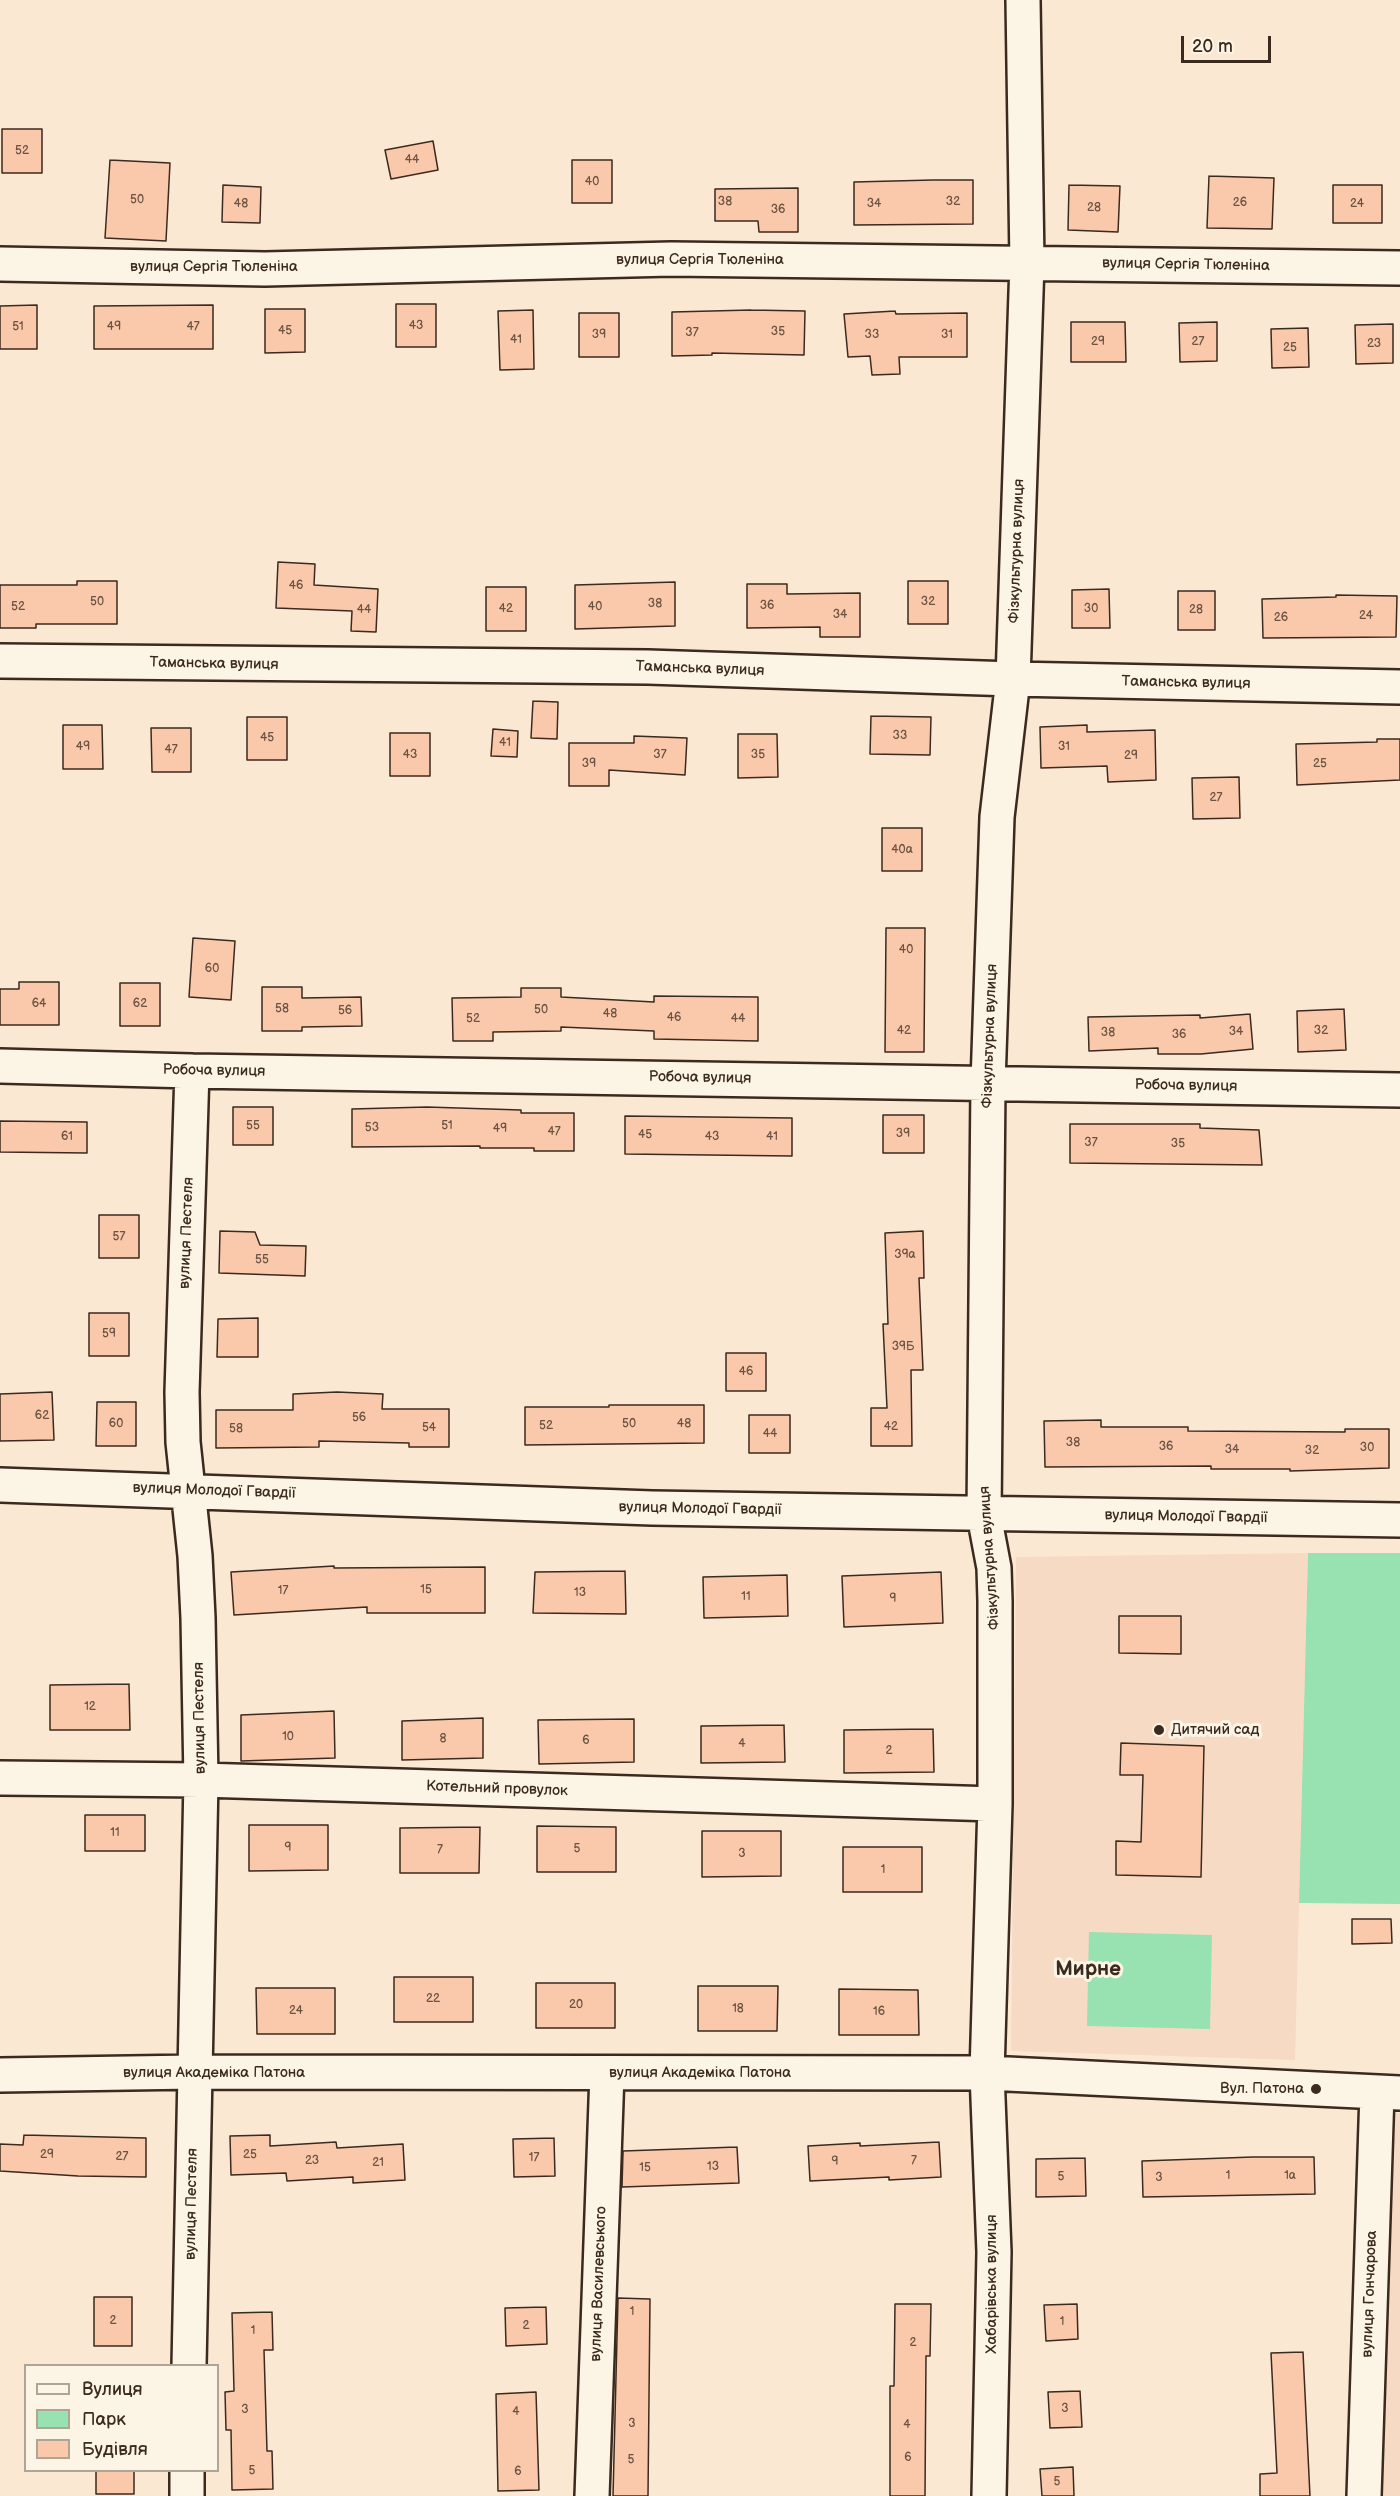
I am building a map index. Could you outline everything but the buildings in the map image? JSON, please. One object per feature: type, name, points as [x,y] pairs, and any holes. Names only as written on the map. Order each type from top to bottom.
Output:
[{"type":"street","name":"Фізкультурна вулиця","points":[[987,2073],[995,1804],[996,1601],[994,1568],[984,1515],[988,1083],[996,817],[1013,679],[1027,263],[1023,0]]},
{"type":"street","name":"вулиця Сергія Тюленіна","points":[[0,264],[265,269],[671,259],[1400,268]]},
{"type":"street","name":"Таманська вулиця","points":[[0,661],[648,667],[1013,679],[1400,687]]},
{"type":"street","name":"Робоча вулиця","points":[[0,1066],[1400,1090]]},
{"type":"street","name":"вулиця Пестеля","points":[[189,2364],[201,1780],[198,1608],[182,1392],[192,1071]]},
{"type":"street","name":"вулиця Молодої Гвардії","points":[[0,1485],[652,1508],[1400,1520]]},
{"type":"street","name":"Котельний провулок","points":[[0,1778],[201,1780],[995,1804]]},
{"type":"street","name":"вулиця Академіка Патона","points":[[0,2075],[194,2072],[987,2073],[1388,2093]]},
{"type":"street","name":"вулиця Василевського","points":[[592,2496],[607,2073]]},
{"type":"street","name":"Хабарівська вулиця","points":[[987,2073],[994,2252],[989,2496]]},
{"type":"street","name":"вулиця Гончарова","points":[[1364,2496],[1388,2093]]},
{"type":"street","points":[[187,2472],[187,2496]]},
{"type":"shaded area","name":"Дитячий сад","points":[[1308,1553],[1295,2060],[1011,2051],[1016,1557]]},
{"type":"shaded area","points":[[1393,2113],[1400,2113],[1400,2496],[1379,2496]]},
{"type":"green space","points":[[1308,1553],[1400,1553],[1400,1904],[1299,1903]]},
{"type":"green space","points":[[1089,1932],[1212,1935],[1210,2029],[1087,2026]]},
{"type":"place","name":"Дитячий сад","points":[[1159,1730]]},
{"type":"place","name":"Вул. Патона","points":[[1316,2089]]},
{"type":"district","name":"Мирне","points":[[1088,1970]]}]
